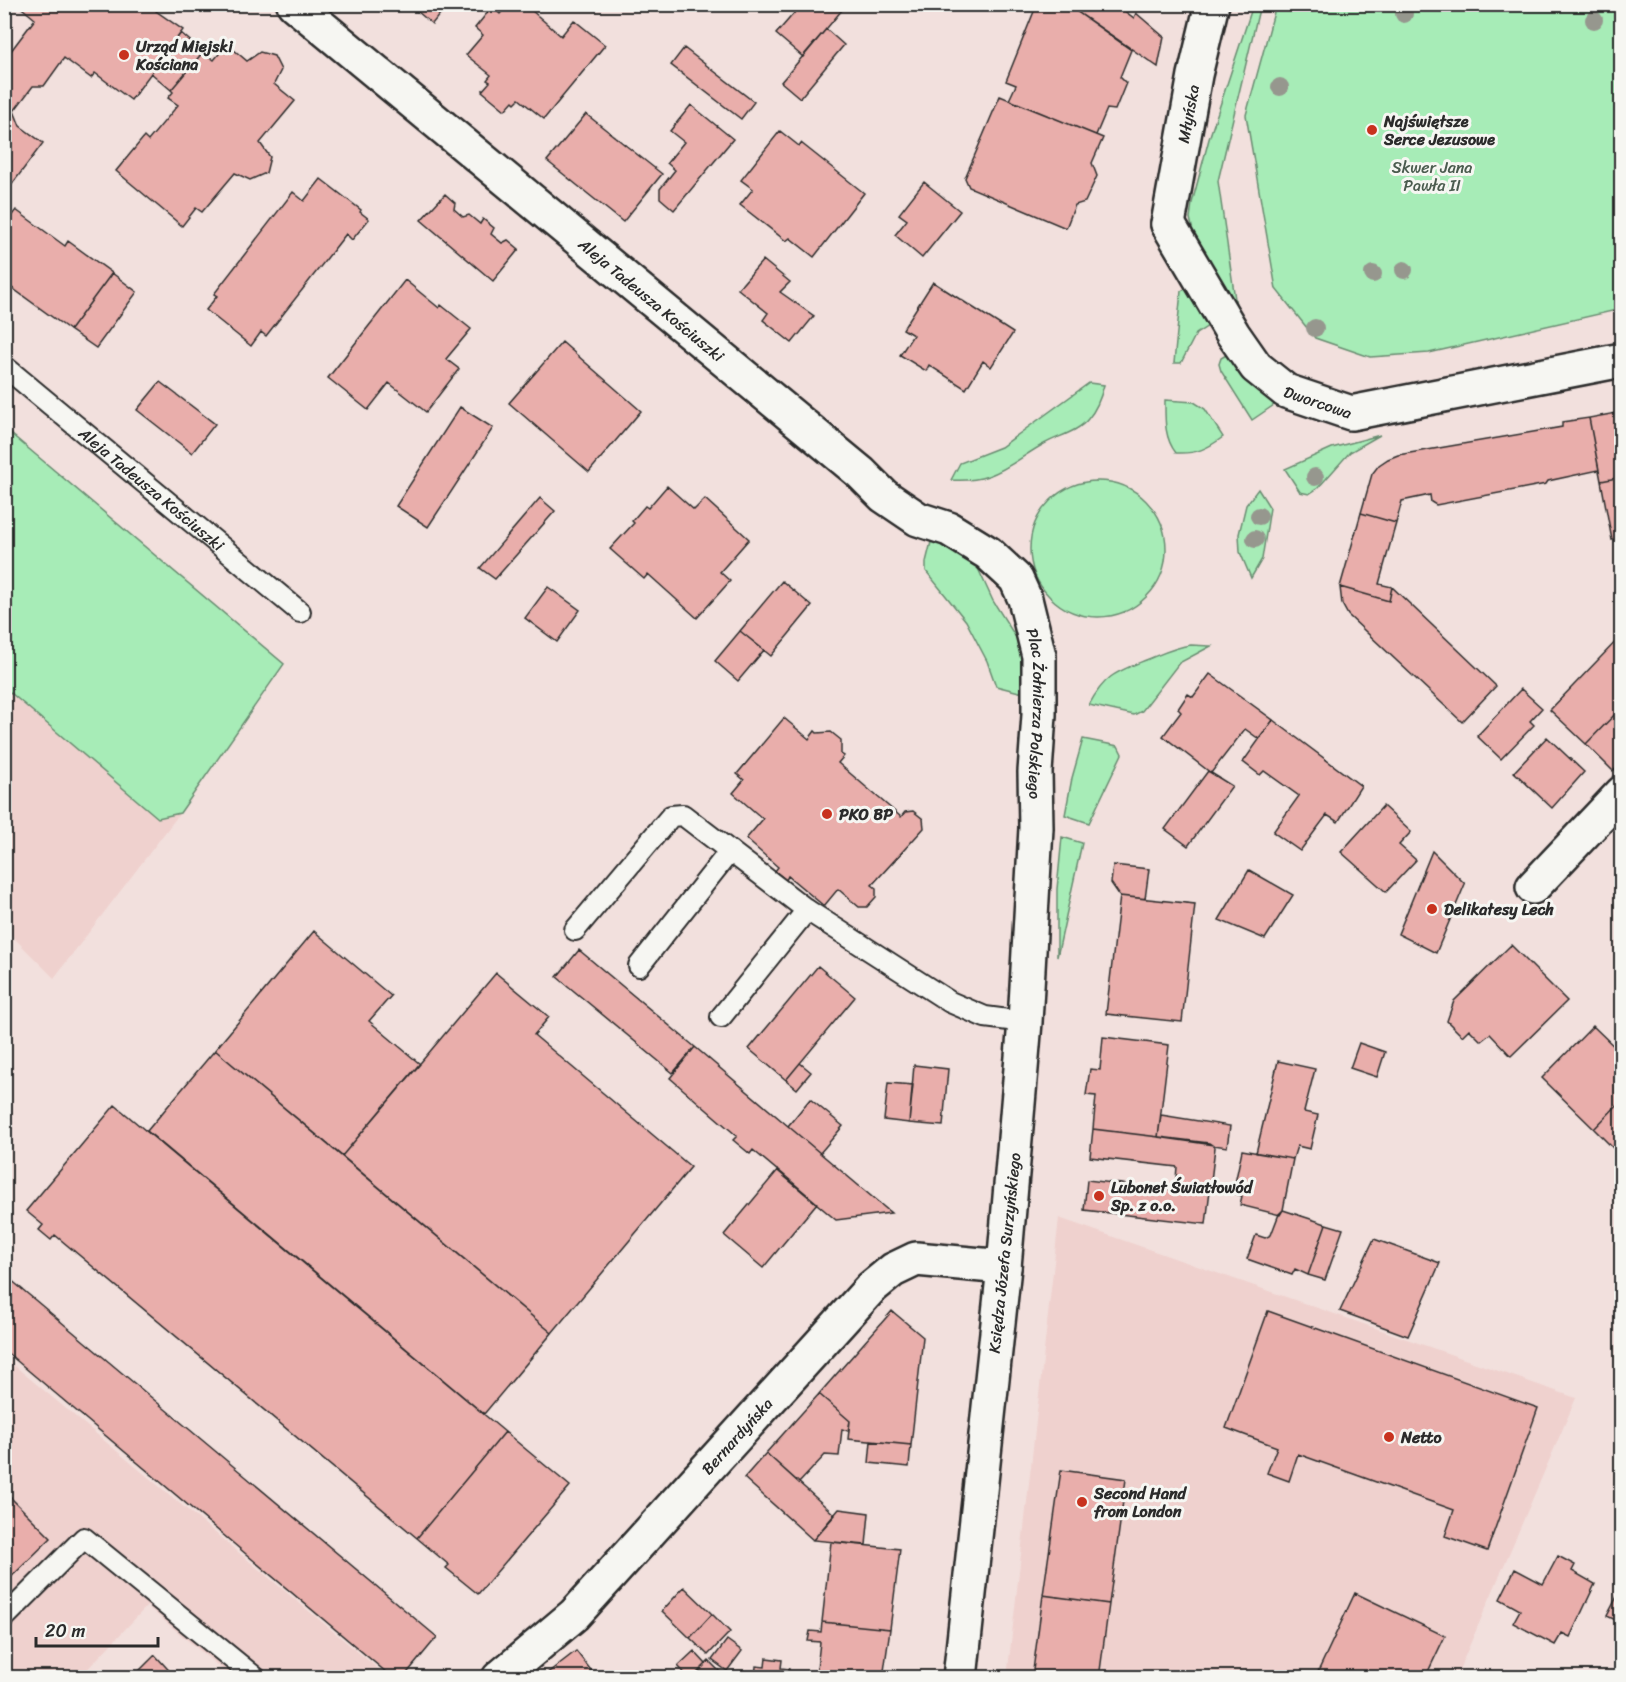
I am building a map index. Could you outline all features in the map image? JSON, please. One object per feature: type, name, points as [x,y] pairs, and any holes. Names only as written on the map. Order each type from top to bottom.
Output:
[{"type":"street","name":"Aleja Tadeusza Kościuszki","points":[[294,4],[861,473],[884,496],[918,519],[949,529],[988,553],[1020,589]]},
{"type":"street","name":"Młyńska","points":[[1168,224],[1195,75],[1212,4]]},
{"type":"street","name":"Dworcowa","points":[[1168,224],[1233,334],[1256,367],[1286,391],[1351,413],[1622,360]]},
{"type":"street","name":"Plac Żołnierza Polskiego","points":[[1020,589],[1040,656],[1035,772],[1036,828]]},
{"type":"street","points":[[1533,887],[1622,793]]},
{"type":"street","name":"Księdza Józefa Surzyńskiego","points":[[960,1677],[1004,1267],[1025,1022],[1036,828]]},
{"type":"street","name":"Bernardyńska","points":[[499,1677],[574,1615],[871,1288],[893,1270],[916,1259],[1004,1267]]},
{"type":"lane","name":"Aleja Tadeusza Kościuszki","points":[[4,366],[300,612]]},
{"type":"lane","points":[[575,930],[671,816],[683,815],[807,910],[950,1002],[986,1017],[1025,1022]]},
{"type":"lane","points":[[639,966],[730,851]]},
{"type":"lane","points":[[721,1017],[807,910]]},
{"type":"lane","points":[[4,1618],[84,1538],[256,1677]]},
{"type":"shaded area","points":[[4,428],[284,664],[180,813],[54,978],[5,929]]},
{"type":"shaded area","points":[[1059,1218],[1576,1398],[1456,1677],[1007,1678]]},
{"type":"shaded area","points":[[4,1357],[388,1677],[231,1677],[147,1606],[80,1677],[5,1677]]},
{"type":"green space","points":[[1253,5],[1260,5],[1218,181],[1236,306],[1195,241],[1190,218],[1209,139]]},
{"type":"green space","name":"Skwer Jana Pawła II","points":[[1276,5],[1621,5],[1621,309],[1429,353],[1370,357],[1315,338],[1276,289],[1246,115]]},
{"type":"green space","points":[[1185,289],[1208,326],[1196,334],[1181,363],[1174,363],[1181,291]]},
{"type":"green space","points":[[1228,354],[1272,399],[1274,405],[1252,420],[1221,371],[1219,364],[1221,358]]},
{"type":"green space","points":[[1089,383],[1104,385],[1093,412],[1079,427],[1044,444],[996,473],[974,479],[951,480],[960,463],[1001,447]]},
{"type":"green space","points":[[1165,400],[1194,402],[1205,409],[1223,437],[1201,450],[1176,453],[1167,435]]},
{"type":"green space","points":[[4,428],[284,664],[180,813],[158,818],[5,688]]},
{"type":"green space","points":[[1380,435],[1350,452],[1318,488],[1309,494],[1300,492],[1285,469],[1332,448]]},
{"type":"green space","points":[[1098,481],[1124,486],[1136,492],[1146,501],[1155,511],[1161,523],[1166,549],[1161,575],[1155,587],[1146,597],[1136,606],[1124,612],[1098,617],[1072,612],[1060,606],[1050,597],[1041,587],[1035,575],[1030,549],[1035,523],[1041,511],[1050,501],[1060,492],[1072,486]]},
{"type":"green space","points":[[1258,489],[1270,508],[1262,559],[1251,578],[1240,552],[1239,534],[1246,505]]},
{"type":"green space","points":[[931,542],[951,547],[976,564],[993,601],[1023,652],[1027,694],[996,686],[987,661],[966,621],[926,571]]},
{"type":"green space","points":[[1191,645],[1211,646],[1179,663],[1142,711],[1134,715],[1089,705],[1100,687],[1112,676],[1168,651]]},
{"type":"green space","points":[[1083,739],[1118,746],[1122,754],[1089,823],[1065,815]]},
{"type":"green space","points":[[1062,837],[1082,843],[1057,957],[1057,889]]},
{"type":"building","points":[[17,4],[151,4],[157,9],[156,11],[183,30],[131,100],[95,73],[91,78],[64,58],[44,86],[33,86],[14,111],[20,126],[43,143],[4,195],[4,60],[35,19]]},
{"type":"building","points":[[409,4],[448,4],[432,24]]},
{"type":"building","points":[[508,4],[536,4],[531,10],[561,36],[574,20],[605,45],[544,119],[519,99],[515,103],[513,101],[505,110],[482,91],[490,82],[487,80],[491,75],[466,55],[483,35],[475,28],[492,7],[500,14]]},
{"type":"building","points":[[802,4],[847,4],[803,57],[776,34]]},
{"type":"building","points":[[1037,4],[1066,4],[1131,50],[1120,77],[1126,83],[1115,110],[1107,109],[1096,135],[1009,100],[1016,85],[1006,81]]},
{"type":"building","points":[[1066,4],[1115,4],[1134,18],[1136,13],[1164,37],[1158,67]]},
{"type":"building","points":[[826,29],[844,45],[800,98],[781,82]]},
{"type":"building","points":[[181,33],[203,52],[171,90],[151,73]]},
{"type":"building","points":[[227,44],[247,61],[260,52],[274,56],[281,70],[274,84],[295,101],[260,143],[270,157],[266,173],[250,180],[235,173],[202,212],[196,208],[182,226],[116,171],[144,137],[148,141],[178,105],[168,98],[173,92],[171,90],[203,52],[214,60]]},
{"type":"building","points":[[684,48],[754,102],[741,119],[671,65]]},
{"type":"building","points":[[1000,96],[1103,138],[1092,163],[1097,176],[1085,202],[1075,205],[1066,228],[969,187],[965,178]]},
{"type":"building","points":[[691,105],[733,139],[674,210],[660,198],[660,189],[675,170],[667,163],[684,142],[670,131]]},
{"type":"building","points":[[586,114],[662,174],[623,222],[547,161]]},
{"type":"building","points":[[780,131],[799,146],[801,143],[864,193],[814,257],[790,238],[786,241],[740,205],[753,189],[741,180]]},
{"type":"building","points":[[321,179],[369,219],[352,240],[346,234],[266,336],[261,332],[251,346],[206,310],[217,296],[214,294],[293,192],[304,201]]},
{"type":"building","points":[[924,182],[960,211],[922,258],[895,235],[907,220],[899,214]]},
{"type":"building","points":[[445,194],[455,203],[454,209],[463,217],[469,215],[480,224],[483,219],[494,228],[491,234],[502,243],[508,240],[519,249],[493,281],[421,220]]},
{"type":"building","points":[[16,210],[65,246],[68,241],[112,273],[70,330],[4,282],[4,225]]},
{"type":"building","points":[[763,260],[790,282],[780,292],[814,316],[792,343],[763,320],[768,313],[738,289]]},
{"type":"building","points":[[112,273],[137,292],[96,348],[70,330]]},
{"type":"building","points":[[405,280],[439,308],[441,305],[471,329],[446,359],[459,369],[426,412],[389,383],[368,410],[328,378]]},
{"type":"building","points":[[933,282],[1013,333],[991,367],[983,361],[966,389],[929,365],[926,371],[900,355],[913,335],[903,329]]},
{"type":"building","points":[[562,342],[641,411],[589,472],[509,403]]},
{"type":"building","points":[[160,382],[215,424],[192,453],[137,410]]},
{"type":"building","points":[[460,407],[493,428],[428,527],[396,506]]},
{"type":"building","points":[[1622,412],[1622,477],[1601,481],[1589,418]]},
{"type":"building","points":[[1589,418],[1599,470],[1548,481],[1546,484],[1436,505],[1431,502],[1430,495],[1402,501],[1396,523],[1361,513],[1372,474],[1388,459],[1398,455],[1562,427],[1562,422]]},
{"type":"building","points":[[1622,477],[1622,538],[1612,540],[1601,481]]},
{"type":"building","points":[[667,486],[694,510],[705,499],[749,539],[720,572],[730,581],[697,618],[648,574],[644,579],[610,549],[634,523],[632,521],[645,506],[648,508]]},
{"type":"building","points":[[540,498],[555,511],[495,579],[480,568]]},
{"type":"building","points":[[1361,513],[1396,523],[1379,584],[1392,587],[1389,601],[1340,587]]},
{"type":"building","points":[[782,581],[812,606],[771,656],[740,631]]},
{"type":"building","points":[[548,587],[580,610],[557,642],[525,618]]},
{"type":"building","points":[[1340,587],[1389,601],[1392,587],[1496,686],[1462,722],[1348,615],[1342,604]]},
{"type":"building","points":[[740,631],[764,650],[738,681],[715,661]]},
{"type":"building","points":[[1622,635],[1622,707],[1586,744],[1550,710]]},
{"type":"building","points":[[1210,674],[1273,720],[1259,739],[1245,729],[1211,773],[1163,736],[1181,712],[1178,709],[1188,694],[1193,697]]},
{"type":"building","points":[[1521,689],[1542,708],[1530,721],[1534,725],[1501,759],[1477,736]]},
{"type":"building","points":[[1622,707],[1622,763],[1613,771],[1586,744]]},
{"type":"building","name":"PKO BP","points":[[784,718],[809,739],[815,731],[817,733],[831,732],[841,740],[841,754],[844,756],[838,763],[901,817],[905,812],[913,811],[923,819],[924,828],[872,885],[876,888],[876,897],[867,907],[859,907],[838,889],[824,906],[788,876],[786,880],[775,871],[778,867],[746,839],[763,819],[733,793],[744,780],[737,774]]},
{"type":"building","points":[[1273,720],[1361,786],[1338,822],[1327,815],[1300,851],[1273,832],[1299,796],[1264,771],[1260,775],[1243,762]]},
{"type":"building","points":[[1547,737],[1584,772],[1552,808],[1514,772]]},
{"type":"building","points":[[1208,771],[1232,786],[1188,846],[1165,829]]},
{"type":"building","points":[[1383,806],[1411,832],[1399,845],[1416,860],[1386,892],[1341,852]]},
{"type":"building","name":"Delikatesy Lech","points":[[1432,851],[1465,884],[1436,953],[1398,934]]},
{"type":"building","points":[[1113,865],[1149,869],[1145,899],[1120,896],[1111,883]]},
{"type":"building","points":[[1249,870],[1293,895],[1265,939],[1219,920]]},
{"type":"building","points":[[1120,896],[1195,904],[1182,1022],[1106,1014]]},
{"type":"building","points":[[314,931],[391,996],[369,1021],[420,1064],[342,1156],[215,1050]]},
{"type":"building","points":[[1511,945],[1567,1001],[1511,1056],[1490,1034],[1481,1041],[1469,1029],[1462,1036],[1447,1021],[1454,1001]]},
{"type":"building","points":[[579,950],[695,1047],[673,1073],[557,977]]},
{"type":"building","points":[[818,966],[855,997],[786,1080],[749,1049]]},
{"type":"building","points":[[496,973],[549,1017],[534,1035],[691,1167],[552,1333],[342,1156]]},
{"type":"building","points":[[1593,1026],[1622,1054],[1622,1100],[1594,1129],[1542,1078]]},
{"type":"building","points":[[1103,1037],[1169,1045],[1158,1137],[1093,1129],[1096,1096],[1086,1095],[1090,1069],[1100,1070]]},
{"type":"building","points":[[1359,1043],[1385,1052],[1377,1077],[1350,1068]]},
{"type":"building","points":[[695,1047],[891,1213],[836,1220],[753,1150],[750,1154],[733,1140],[737,1136],[670,1078]]},
{"type":"building","points":[[215,1050],[552,1333],[484,1414],[147,1131]]},
{"type":"building","points":[[1278,1061],[1315,1069],[1304,1112],[1318,1115],[1310,1149],[1297,1146],[1293,1159],[1256,1153]]},
{"type":"building","points":[[800,1063],[811,1072],[797,1089],[786,1080]]},
{"type":"building","points":[[914,1065],[948,1069],[943,1126],[909,1123]]},
{"type":"building","points":[[888,1083],[913,1085],[909,1123],[884,1120]]},
{"type":"building","points":[[810,1099],[843,1126],[820,1153],[788,1126]]},
{"type":"building","points":[[1622,1100],[1622,1157],[1594,1129]]},
{"type":"building","points":[[115,1105],[505,1432],[417,1538],[55,1235],[51,1240],[39,1230],[43,1225],[26,1211]]},
{"type":"building","points":[[1161,1115],[1230,1126],[1227,1147],[1158,1137]]},
{"type":"building","points":[[1093,1129],[1209,1143],[1215,1147],[1206,1224],[1084,1210],[1087,1180],[1175,1190],[1177,1167],[1090,1157]]},
{"type":"building","points":[[1242,1150],[1293,1159],[1280,1215],[1240,1205],[1242,1196],[1233,1193]]},
{"type":"building","points":[[778,1170],[817,1203],[763,1268],[724,1235]]},
{"type":"building","points":[[1283,1210],[1326,1224],[1308,1275],[1295,1269],[1292,1275],[1247,1259],[1256,1235],[1265,1238],[1271,1235],[1279,1214]]},
{"type":"building","points":[[1326,1224],[1343,1229],[1325,1280],[1308,1275]]},
{"type":"building","points":[[1374,1239],[1440,1263],[1408,1336],[1340,1311]]},
{"type":"building","points":[[4,1274],[437,1637],[403,1678],[393,1678],[4,1350]]},
{"type":"building","points":[[892,1311],[923,1337],[911,1445],[848,1439],[850,1421],[819,1394]]},
{"type":"building","name":"Netto","points":[[1268,1311],[1538,1408],[1487,1551],[1445,1536],[1454,1510],[1298,1454],[1289,1481],[1267,1473],[1277,1447],[1226,1428]]},
{"type":"building","points":[[819,1394],[850,1421],[848,1431],[842,1429],[839,1456],[825,1455],[799,1483],[766,1453]]},
{"type":"building","points":[[505,1432],[570,1486],[478,1594],[446,1568],[449,1565],[417,1538]]},
{"type":"building","points":[[871,1441],[911,1445],[909,1467],[869,1463]]},
{"type":"building","points":[[766,1453],[835,1515],[813,1540],[744,1478]]},
{"type":"building","points":[[1061,1470],[1126,1479],[1109,1604],[1043,1595]]},
{"type":"building","points":[[4,1491],[51,1538],[4,1584]]},
{"type":"building","points":[[839,1509],[869,1513],[866,1545],[813,1540]]},
{"type":"building","points":[[831,1542],[900,1549],[890,1629],[822,1622]]},
{"type":"building","points":[[1558,1556],[1575,1565],[1572,1571],[1595,1584],[1570,1637],[1562,1633],[1555,1645],[1513,1623],[1520,1610],[1500,1599],[1515,1569],[1543,1584]]},
{"type":"building","points":[[684,1587],[712,1614],[690,1638],[662,1611]]},
{"type":"building","points":[[1622,1587],[1622,1623],[1607,1616]]},
{"type":"building","points":[[1355,1593],[1445,1636],[1425,1678],[1315,1678]]},
{"type":"building","points":[[1043,1595],[1109,1604],[1099,1678],[1032,1678]]},
{"type":"building","points":[[712,1614],[730,1632],[708,1655],[690,1638]]},
{"type":"building","points":[[822,1622],[890,1629],[883,1678],[821,1678],[823,1676],[817,1669],[820,1642],[808,1641],[810,1631],[821,1632]]},
{"type":"building","points":[[727,1640],[742,1651],[727,1671],[712,1660]]},
{"type":"building","points":[[576,1651],[597,1678],[541,1678]]},
{"type":"building","points":[[694,1651],[706,1664],[692,1678],[689,1678],[678,1666]]},
{"type":"building","points":[[155,1655],[176,1678],[132,1678]]},
{"type":"building","points":[[766,1658],[782,1660],[781,1668],[789,1669],[789,1672],[786,1671],[785,1678],[755,1678],[756,1666],[765,1667]]},
{"type":"building","points":[[709,1661],[726,1678],[692,1678]]},
{"type":"building","points":[[786,1671],[809,1674],[812,1678],[785,1678]]},
{"type":"place","name":"Urząd Miejski Kościana","points":[[124,55]]},
{"type":"place","name":"Najświętsze Serce Jezusowe","points":[[1372,130]]},
{"type":"place","name":"PKO BP","points":[[827,814]]},
{"type":"place","name":"Delikatesy Lech","points":[[1432,909]]},
{"type":"place","name":"Lubonet Światłowód Sp. z o.o.","points":[[1099,1196]]},
{"type":"place","name":"Netto","points":[[1389,1437]]},
{"type":"place","name":"Second Hand from London","points":[[1082,1502]]}]
